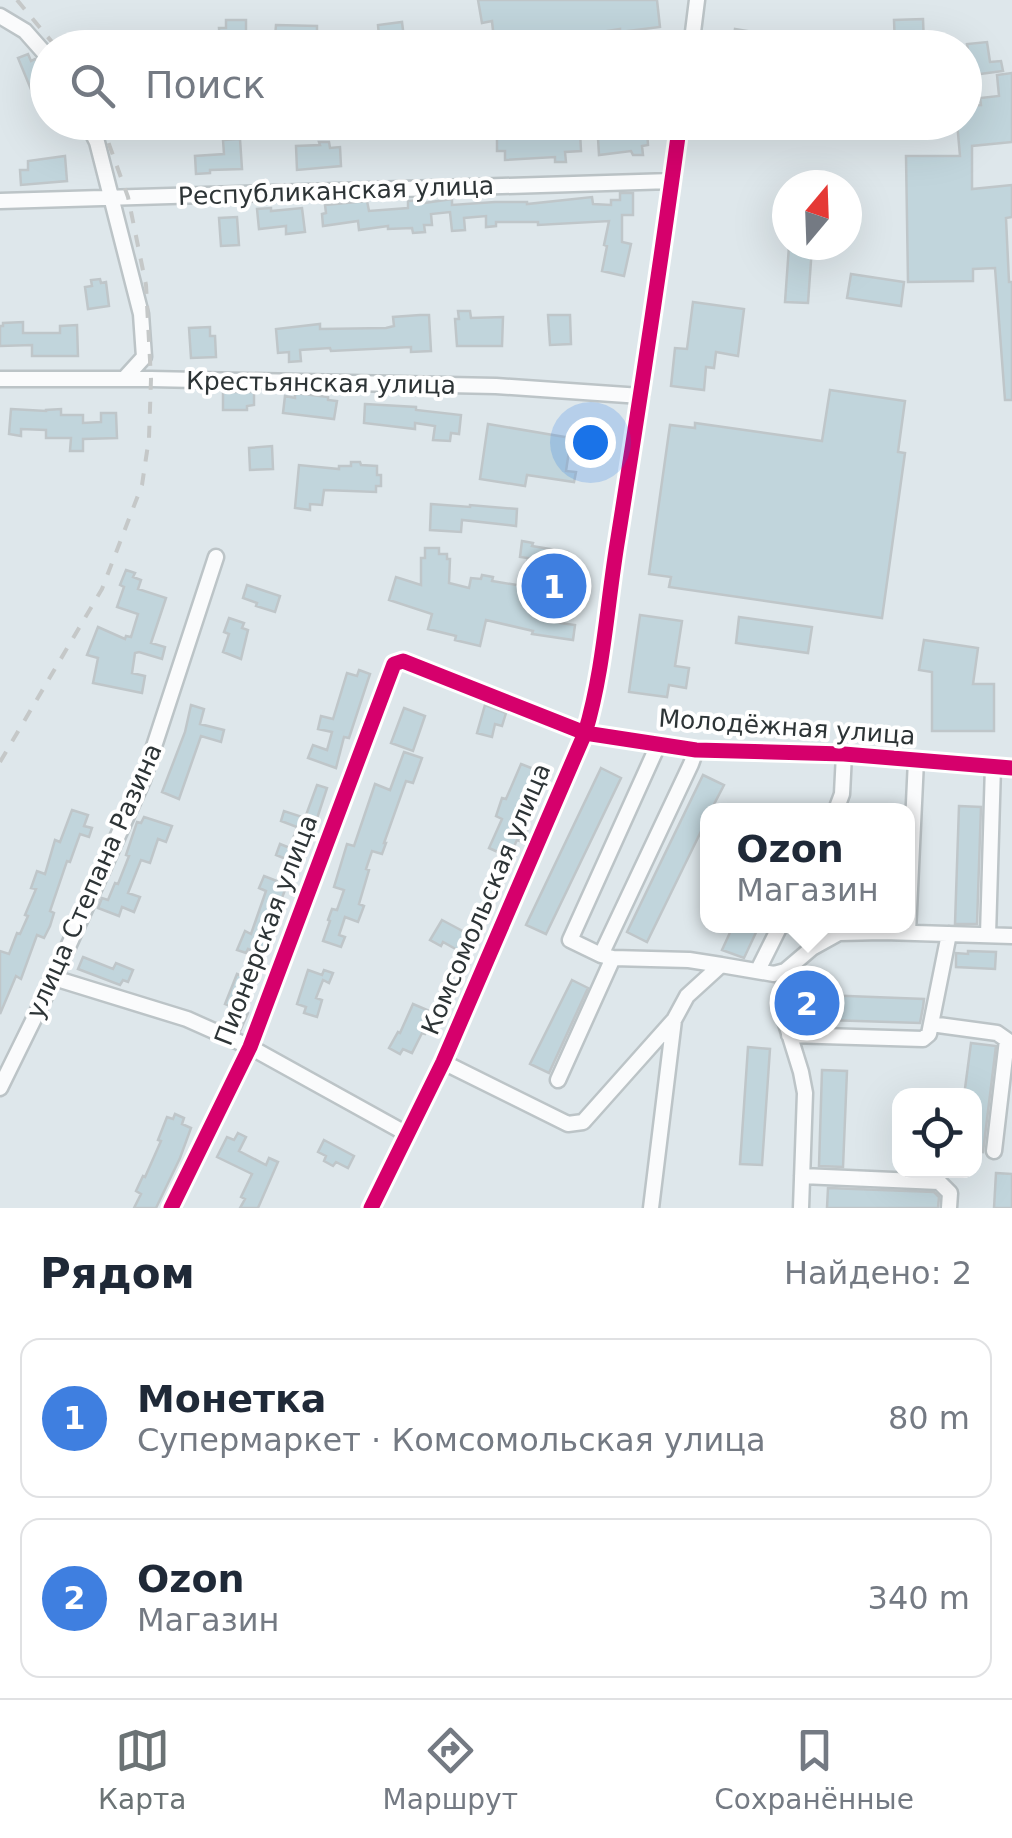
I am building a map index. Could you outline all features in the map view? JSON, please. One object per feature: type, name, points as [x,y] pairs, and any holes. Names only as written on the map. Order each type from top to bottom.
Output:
[{"type":"street","points":[[693,30],[697,0]]},
{"type":"street","points":[[0,16],[30,37]]},
{"type":"street","points":[[96,140],[141,314],[144,357],[124,379]]},
{"type":"street","name":"Комсомольская улица","points":[[371,1208],[443,1062],[585,733],[596,696],[678,140]]},
{"type":"street","name":"Республиканская улица","points":[[0,202],[672,181]]},
{"type":"street","name":"Крестьянская улица","points":[[0,379],[496,386],[641,396]]},
{"type":"street","name":"улица Степана Разина","points":[[0,1088],[143,780],[216,557]]},
{"type":"street","name":"Молодёжная улица","points":[[394,664],[403,661],[585,733],[696,750],[844,754],[1012,768]]},
{"type":"street","name":"Пионерская улица","points":[[171,1208],[250,1046],[394,664]]},
{"type":"street","points":[[658,745],[570,940],[607,957],[690,960],[774,974],[785,971],[812,948],[839,933]]},
{"type":"street","points":[[558,1080],[696,750]]},
{"type":"street","points":[[839,803],[844,754]]},
{"type":"street","points":[[914,803],[916,760]]},
{"type":"street","points":[[988,935],[994,766]]},
{"type":"street","points":[[915,932],[1012,936]]},
{"type":"street","points":[[758,970],[776,933]]},
{"type":"street","points":[[789,1036],[919,1040],[926,1036],[949,934]]},
{"type":"street","points":[[443,1062],[568,1124],[582,1122],[674,1020],[687,996],[721,965]]},
{"type":"street","points":[[785,971],[782,1006],[805,1093],[801,1208]]},
{"type":"street","points":[[54,978],[187,1018],[250,1046],[408,1134]]},
{"type":"street","points":[[651,1208],[674,1020]]},
{"type":"street","points":[[931,1024],[1001,1034],[1007,1040],[1008,1072],[994,1151]]},
{"type":"street","points":[[802,1176],[939,1182],[950,1193],[949,1208]]},
{"type":"building","points":[[478,0],[657,0],[660,27],[493,30],[492,21],[482,23]]},
{"type":"building","points":[[923,19],[923,30],[894,30],[894,20]]},
{"type":"building","points":[[226,20],[246,20],[246,30],[219,30],[226,28]]},
{"type":"building","points":[[402,22],[403,30],[378,30],[378,25]]},
{"type":"building","points":[[276,25],[317,26],[317,30],[276,30]]},
{"type":"building","points":[[982,42],[987,42],[990,62],[1001,61],[1003,71],[982,74]]},
{"type":"building","points":[[28,54],[30,59],[30,87],[18,58]]},
{"type":"building","points":[[1012,73],[1012,142],[972,146],[972,189],[1012,185],[1012,217],[1006,218],[1012,282],[1012,400],[1005,400],[995,268],[973,269],[973,281],[908,282],[906,156],[960,156],[959,140],[982,140],[982,98],[999,96],[997,75]]},
{"type":"building","points":[[223,140],[240,140],[242,169],[196,174],[195,156],[224,154]]},
{"type":"building","points":[[497,140],[580,140],[581,151],[565,152],[566,162],[555,162],[555,157],[505,160],[505,151],[497,151]]},
{"type":"building","points":[[598,140],[648,140],[648,145],[642,146],[643,155],[633,155],[631,151],[599,155]]},
{"type":"building","points":[[319,142],[329,142],[330,148],[340,147],[341,166],[297,170],[296,146],[320,145]]},
{"type":"building","points":[[65,156],[67,181],[21,185],[20,170],[28,170],[28,161]]},
{"type":"building","points":[[620,193],[633,193],[633,215],[622,215],[622,242],[631,244],[624,276],[602,271],[609,221],[538,225],[496,222],[496,226],[486,227],[486,216],[464,218],[465,230],[452,231],[450,212],[431,214],[432,225],[424,225],[425,232],[388,226],[359,230],[358,221],[323,226],[325,205],[367,201],[369,211],[408,208],[408,201],[452,199],[452,205],[527,204],[592,197],[593,204],[611,205],[611,200],[620,200]]},
{"type":"building","points":[[302,208],[305,232],[286,234],[286,226],[259,229],[257,209]]},
{"type":"building","points":[[237,217],[239,245],[221,246],[219,218]]},
{"type":"building","points":[[788,260],[811,260],[808,303],[785,302]]},
{"type":"building","points":[[851,274],[904,282],[901,306],[847,298]]},
{"type":"building","points":[[100,279],[101,283],[106,282],[109,306],[88,309],[85,287],[92,286],[91,280]]},
{"type":"building","points":[[693,302],[744,309],[738,356],[716,352],[714,368],[706,367],[704,390],[671,386],[675,348],[687,349]]},
{"type":"building","points":[[458,311],[470,311],[471,318],[503,317],[502,346],[457,346]]},
{"type":"building","points":[[429,315],[431,351],[411,352],[411,347],[300,350],[301,361],[289,362],[289,352],[278,353],[276,329],[320,324],[320,329],[386,328],[394,326],[393,317]]},
{"type":"building","points":[[548,315],[570,315],[571,344],[550,345]]},
{"type":"building","points":[[23,322],[23,333],[60,333],[60,326],[77,325],[78,356],[32,356],[32,345],[0,346],[0,326]]},
{"type":"building","points":[[210,327],[210,336],[215,336],[216,357],[191,358],[189,328]]},
{"type":"building","points":[[830,390],[905,401],[898,452],[905,453],[882,618],[669,587],[671,577],[649,574],[670,425],[695,428],[695,423],[822,441]]},
{"type":"building","points":[[223,392],[254,392],[254,405],[247,406],[247,410],[223,410]]},
{"type":"building","points":[[295,393],[337,401],[334,419],[283,413],[285,396],[295,398]]},
{"type":"building","points":[[365,404],[461,415],[459,434],[451,433],[450,441],[433,440],[435,426],[415,423],[415,429],[364,423]]},
{"type":"building","points":[[11,409],[61,409],[61,415],[83,415],[83,423],[101,422],[101,413],[116,413],[117,438],[83,439],[83,451],[70,451],[71,438],[46,438],[46,430],[21,429],[21,436],[9,434]]},
{"type":"building","points":[[488,424],[571,438],[566,471],[576,472],[574,482],[527,475],[525,486],[480,479]]},
{"type":"building","points":[[272,446],[273,469],[250,470],[249,448]]},
{"type":"building","points":[[351,462],[377,466],[381,486],[376,486],[376,492],[324,490],[322,505],[310,504],[310,510],[295,508],[299,465],[339,469],[351,466]]},
{"type":"building","points":[[431,504],[517,509],[516,526],[462,520],[461,532],[430,530]]},
{"type":"building","points":[[522,541],[568,552],[560,623],[575,625],[573,640],[532,634],[533,631],[486,620],[480,646],[428,629],[432,614],[389,600],[396,577],[421,585],[425,548],[439,548],[439,554],[447,554],[449,583],[469,588],[471,578],[481,579],[482,575],[493,577],[492,581],[523,586],[528,558],[520,557]]},
{"type":"building","points":[[126,570],[141,580],[138,589],[166,598],[151,643],[165,647],[162,659],[135,653],[132,673],[145,676],[142,693],[93,683],[98,658],[87,655],[98,627],[125,639],[131,637],[138,614],[117,607]]},
{"type":"building","points":[[247,585],[280,596],[275,612],[243,598]]},
{"type":"building","points":[[640,615],[682,621],[675,666],[689,668],[686,688],[669,685],[667,697],[629,692]]},
{"type":"building","points":[[739,617],[812,627],[808,653],[736,643]]},
{"type":"building","points":[[229,618],[244,623],[242,628],[248,630],[241,659],[223,652]]},
{"type":"building","points":[[924,640],[978,648],[973,684],[994,684],[994,731],[932,731],[932,672],[919,670]]},
{"type":"building","points":[[359,670],[370,674],[349,738],[344,737],[336,768],[308,758],[313,745],[327,750],[332,732],[318,729],[321,716],[333,719],[347,673],[357,676]]},
{"type":"building","points":[[191,705],[204,709],[200,724],[224,730],[221,742],[201,736],[179,799],[162,792]]},
{"type":"building","points":[[485,705],[506,713],[502,726],[495,724],[492,737],[477,733]]},
{"type":"building","points":[[404,708],[425,716],[413,751],[391,743]]},
{"type":"building","points":[[404,752],[422,758],[413,783],[406,781],[382,854],[372,851],[358,922],[345,917],[339,935],[345,937],[341,947],[323,941],[332,909],[337,910],[344,890],[334,887],[347,844],[354,846],[375,784],[390,790]]},
{"type":"building","points":[[521,764],[544,773],[537,790],[529,791],[516,827],[527,831],[523,842],[517,840],[509,857],[489,848],[502,819],[496,816],[502,798],[506,799]]},
{"type":"building","points":[[601,768],[621,778],[546,934],[526,925]]},
{"type":"building","points":[[703,775],[724,785],[715,803],[700,803],[700,833],[647,942],[627,932]]},
{"type":"building","points":[[317,785],[327,788],[299,864],[276,855],[280,844],[290,848],[297,827],[281,821],[284,811],[305,818]]},
{"type":"building","points":[[959,806],[981,807],[977,924],[955,924]]},
{"type":"building","points":[[72,810],[88,815],[84,826],[92,828],[89,837],[80,834],[50,911],[54,913],[50,926],[44,938],[37,935],[21,979],[16,976],[0,1014],[0,951],[9,954],[17,933],[20,934],[36,889],[31,888],[37,871],[45,874],[55,840],[60,842]]},
{"type":"building","points":[[144,817],[172,826],[166,842],[158,839],[150,863],[141,860],[128,893],[140,897],[134,912],[122,907],[119,916],[98,908],[102,898],[108,900],[115,883],[118,884],[137,822],[141,823]]},
{"type":"building","points":[[264,876],[287,885],[263,956],[248,949],[246,953],[237,950],[245,931],[251,934],[266,891],[259,888]]},
{"type":"building","points":[[442,920],[470,935],[461,952],[430,940]]},
{"type":"building","points":[[730,933],[756,933],[744,958],[722,950]]},
{"type":"building","points":[[996,952],[995,969],[956,967],[956,953]]},
{"type":"building","points":[[83,957],[113,969],[116,963],[133,970],[128,982],[123,980],[120,985],[78,969]]},
{"type":"building","points":[[308,970],[322,975],[324,970],[333,973],[329,983],[323,980],[316,998],[322,1000],[317,1017],[304,1013],[306,1007],[297,1004]]},
{"type":"building","points":[[237,974],[254,981],[242,1010],[248,1013],[240,1031],[230,1026],[238,1009],[225,1004]]},
{"type":"building","points":[[572,980],[588,988],[549,1073],[530,1064]]},
{"type":"building","points":[[796,994],[924,999],[920,1023],[796,1019]]},
{"type":"building","points":[[413,1004],[434,1013],[412,1053],[403,1049],[400,1054],[389,1048]]},
{"type":"building","points":[[971,1043],[996,1046],[983,1152],[982,1088],[965,1088]]},
{"type":"building","points":[[748,1047],[770,1049],[762,1165],[740,1164]]},
{"type":"building","points":[[822,1070],[847,1071],[843,1167],[819,1166]]},
{"type":"building","points":[[175,1114],[191,1128],[180,1158],[156,1208],[134,1208],[141,1194],[136,1191],[161,1141],[158,1140],[167,1117],[173,1119]]},
{"type":"building","points":[[238,1133],[246,1137],[239,1151],[266,1165],[269,1158],[278,1162],[258,1208],[240,1208],[252,1174],[217,1157],[227,1137],[234,1140]]},
{"type":"building","points":[[324,1140],[354,1156],[348,1168],[324,1161],[326,1156],[318,1152]]},
{"type":"building","points":[[996,1173],[1012,1174],[1012,1208],[994,1208]]},
{"type":"building","points":[[828,1188],[934,1192],[939,1197],[938,1208],[827,1208]]},
{"type":"railway","points":[[17,0],[42,30]]},
{"type":"railway","points":[[0,762],[102,589],[142,485],[151,379],[146,285],[128,197],[107,140]]},
{"type":"cycle path","points":[[371,1208],[443,1062],[585,733],[601,661],[677,140]]},
{"type":"cycle path","points":[[171,1208],[250,1047],[394,664],[403,661],[585,733],[696,750],[844,754],[1012,768]]},
{"type":"place","name":"Монетка","points":[[554,586]]},
{"type":"place","name":"Ozon","points":[[807,1003]]}]
